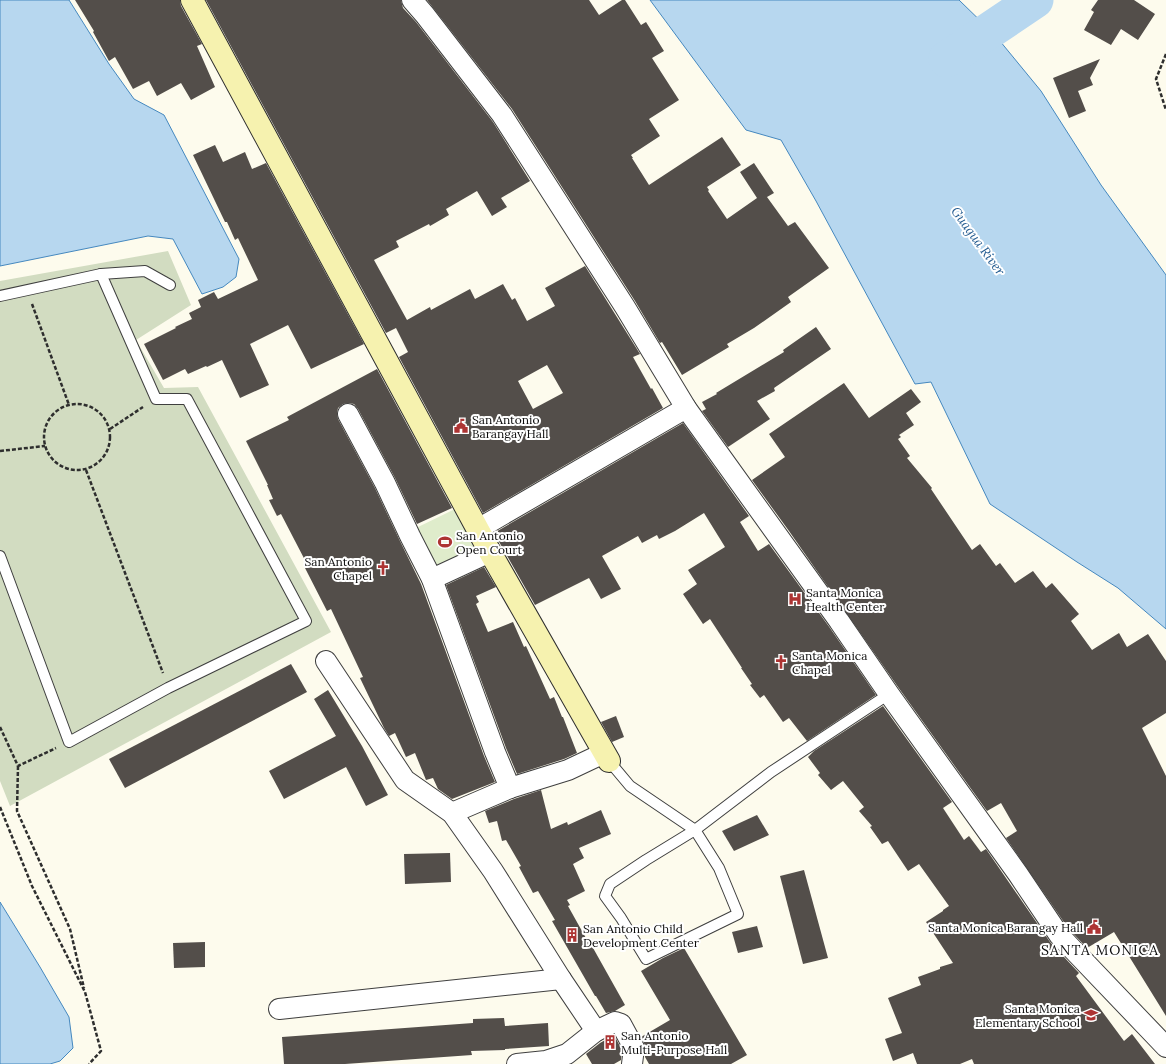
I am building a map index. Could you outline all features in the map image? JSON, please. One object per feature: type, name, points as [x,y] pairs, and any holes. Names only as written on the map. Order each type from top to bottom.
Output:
[{"type":"street","points":[[192,0],[490,552],[607,757],[510,788],[452,813]]},
{"type":"street","points":[[412,0],[502,115],[625,307],[686,408],[839,621],[1059,934],[1164,1045]]},
{"type":"street","points":[[478,529],[686,408]]},
{"type":"street","points":[[348,414],[385,483],[432,579],[495,752],[510,788]]},
{"type":"street","points":[[432,579],[490,552]]},
{"type":"street","points":[[326,660],[405,780],[452,813],[493,870],[561,979],[596,1031]]},
{"type":"street","points":[[279,1009],[561,979]]},
{"type":"street","points":[[517,1064],[546,1061],[567,1054],[596,1031],[614,1022],[620,1024],[634,1048],[632,1064]]},
{"type":"lane","points":[[0,296],[101,274],[145,270],[170,285]]},
{"type":"lane","points":[[0,556],[69,742],[168,688],[306,621],[187,399],[156,399],[101,274]]},
{"type":"lane","points":[[607,757],[630,786],[695,830],[719,868],[738,914],[646,959],[621,918],[605,896],[610,884],[695,830],[771,772],[889,694]]},
{"type":"path","points":[[1166,54],[1156,80],[1166,110]]},
{"type":"path","points":[[28,290],[69,405]]},
{"type":"path","points":[[110,429],[156,399]]},
{"type":"path","points":[[79,404],[90,406],[99,411],[106,419],[110,429],[111,439],[109,450],[96,466],[86,470],[75,471],[56,463],[44,446],[46,425],[51,416],[59,409],[69,405],[79,404]]},
{"type":"path","points":[[0,451],[44,446]]},
{"type":"path","points":[[86,470],[168,688]]},
{"type":"path","points":[[0,727],[18,766],[17,811],[70,929],[101,1050],[89,1064]]},
{"type":"path","points":[[18,766],[69,742]]},
{"type":"path","points":[[0,807],[32,886],[85,992]]},
{"type":"green space","points":[[168,251],[191,305],[136,340],[164,388],[198,387],[331,632],[10,806],[0,781],[0,281]]},
{"type":"green space","name":"San Antonio Open Court","points":[[455,509],[477,554],[436,574],[414,529]]},
{"type":"water","points":[[0,0],[69,0],[109,64],[134,99],[164,115],[239,259],[236,277],[223,287],[202,294],[173,239],[148,236],[0,266]]},
{"type":"water","name":"Guagua River","points":[[650,0],[959,0],[995,35],[1041,91],[1101,185],[1166,275],[1166,629],[1118,588],[990,504],[931,382],[915,384],[816,201],[781,140],[746,130]]},
{"type":"water","points":[[0,902],[69,1017],[73,1048],[60,1061],[50,1064],[0,1064]]},
{"type":"building","points":[[75,0],[180,0],[181,6],[202,44],[197,46],[215,87],[191,100],[181,83],[157,96],[149,81],[133,89],[115,57],[109,61],[93,32],[94,31]]},
{"type":"building","points":[[206,0],[401,0],[403,8],[416,22],[493,122],[530,181],[501,198],[507,207],[492,216],[477,191],[446,209],[449,215],[430,226],[429,224],[396,241],[399,247],[374,260],[407,320],[430,307],[431,310],[470,289],[475,299],[503,284],[512,300],[515,298],[527,321],[555,306],[545,288],[585,266],[640,354],[633,357],[663,408],[483,513],[399,357],[408,352],[396,328],[386,333]],"holes":[[[547,365],[563,393],[533,409],[518,381]]]},
{"type":"building","points":[[427,0],[589,0],[599,15],[622,0],[625,0],[641,25],[646,22],[664,51],[652,58],[679,100],[649,119],[660,136],[631,155],[649,185],[722,137],[741,165],[707,187],[709,190],[708,191],[727,219],[757,198],[740,172],[754,163],[774,193],[767,197],[788,226],[795,222],[829,268],[788,297],[791,302],[754,328],[727,344],[729,347],[682,375],[662,342],[660,343],[635,301],[512,109]]},
{"type":"building","points":[[1098,0],[1134,0],[1155,14],[1138,40],[1121,29],[1111,45],[1084,30],[1094,12],[1091,10]]},
{"type":"building","points":[[1100,59],[1090,78],[1093,85],[1078,91],[1086,111],[1069,118],[1053,78]]},
{"type":"building","points":[[215,145],[223,162],[245,152],[252,169],[266,163],[364,344],[311,369],[288,325],[250,344],[269,385],[240,398],[222,360],[188,374],[185,369],[163,380],[144,344],[192,319],[189,313],[201,307],[198,300],[214,292],[218,299],[258,280],[238,238],[235,240],[227,222],[225,222],[193,155]]},
{"type":"building","points":[[816,327],[831,349],[774,388],[775,391],[757,401],[770,419],[728,447],[702,411],[706,409],[702,402],[784,352],[783,350]]},
{"type":"building","points":[[377,369],[452,508],[417,524],[395,478],[358,409],[354,404],[349,403],[343,404],[338,408],[338,419],[375,488],[421,584],[484,756],[495,782],[452,799],[438,789],[433,778],[426,780],[415,753],[406,757],[395,733],[389,736],[384,728],[360,678],[363,677],[331,609],[327,611],[305,568],[308,566],[281,514],[277,516],[269,500],[273,499],[268,485],[246,441],[289,420],[287,417]]},
{"type":"building","points":[[844,383],[869,418],[911,389],[921,402],[906,413],[914,425],[899,435],[901,437],[898,439],[910,456],[907,458],[932,488],[931,489],[972,550],[980,544],[996,566],[1000,563],[1015,583],[1033,571],[1046,588],[1052,583],[1079,614],[1071,621],[1092,650],[1119,633],[1127,647],[1148,634],[1166,661],[1166,713],[1142,728],[1166,776],[1166,1016],[1114,932],[1087,948],[1068,928],[1006,838],[1017,831],[1001,803],[987,811],[752,480],[785,457],[769,434]]},
{"type":"building","points":[[683,423],[749,516],[740,522],[758,551],[769,544],[830,628],[876,695],[807,741],[789,718],[783,722],[764,695],[760,698],[750,685],[752,684],[710,619],[703,624],[683,594],[697,584],[688,570],[725,547],[704,513],[659,539],[657,535],[642,543],[638,536],[602,556],[621,589],[601,599],[589,578],[535,605],[494,533]]},
{"type":"building","points":[[484,567],[496,587],[476,596],[479,602],[476,604],[488,632],[513,622],[524,647],[526,646],[550,699],[554,697],[577,753],[564,759],[517,774],[446,585]]},
{"type":"building","points":[[291,664],[307,692],[125,788],[109,759]]},
{"type":"building","points":[[328,690],[362,746],[388,795],[366,806],[346,767],[284,799],[269,771],[336,736],[314,699]]},
{"type":"building","points":[[883,706],[952,802],[943,808],[964,840],[969,836],[981,852],[986,849],[1050,942],[1079,973],[1076,976],[1124,1041],[1132,1034],[1155,1064],[974,1064],[972,1059],[960,1064],[917,1064],[913,1053],[893,1061],[885,1039],[902,1033],[888,998],[921,985],[918,977],[953,963],[926,922],[949,906],[919,864],[908,871],[888,841],[882,844],[870,827],[872,826],[859,811],[864,807],[843,781],[831,790],[818,775],[820,773],[808,757],[814,751]]},
{"type":"building","points":[[616,716],[624,737],[612,742],[601,722]]},
{"type":"building","points":[[541,790],[551,829],[567,822],[568,825],[601,810],[611,834],[579,848],[584,858],[573,864],[585,891],[567,900],[570,905],[568,906],[625,1005],[615,1011],[606,1013],[552,921],[555,920],[538,891],[533,893],[519,867],[521,866],[506,840],[502,841],[497,821],[489,823],[485,811]]},
{"type":"building","points":[[757,815],[769,835],[734,851],[722,831]]},
{"type":"building","points":[[450,853],[451,882],[405,884],[404,854]]},
{"type":"building","points":[[804,870],[828,958],[803,964],[780,876]]},
{"type":"building","points":[[757,926],[763,947],[738,953],[732,932]]},
{"type":"building","points":[[205,942],[205,967],[174,968],[173,943]]},
{"type":"building","points":[[684,948],[747,1055],[731,1064],[649,1064],[645,1057],[644,1043],[641,1037],[670,1020],[641,971]]},
{"type":"building","points":[[504,1018],[505,1026],[548,1023],[549,1046],[471,1051],[472,1055],[345,1064],[284,1064],[282,1037],[473,1023],[473,1019]]},
{"type":"building","name":"San Antonio Multi-Purpose Hall","points":[[614,1035],[622,1050],[621,1060],[614,1064],[592,1064],[586,1054],[600,1043]]},
{"type":"waterway","points":[[947,59],[1035,0]]},
{"type":"place","name":"San Antonio Barangay Hall","points":[[461,426]]},
{"type":"place","name":"San Antonio Open Court","points":[[445,542]]},
{"type":"place","name":"San Antonio Chapel","points":[[383,568]]},
{"type":"place","name":"Santa Monica Health Center","points":[[795,599]]},
{"type":"place","name":"Santa Monica Chapel","points":[[781,662]]},
{"type":"place","name":"Santa Monica Barangay Hall","points":[[1094,927]]},
{"type":"place","name":"San Antonio Child Development Center","points":[[572,935]]},
{"type":"place","name":"Santa Monica Elementary School","points":[[1091,1015]]},
{"type":"place","name":"San Antonio Multi-Purpose Hall","points":[[610,1042]]},
{"type":"district","name":"SANTA MONICA","points":[[1100,950]]}]
